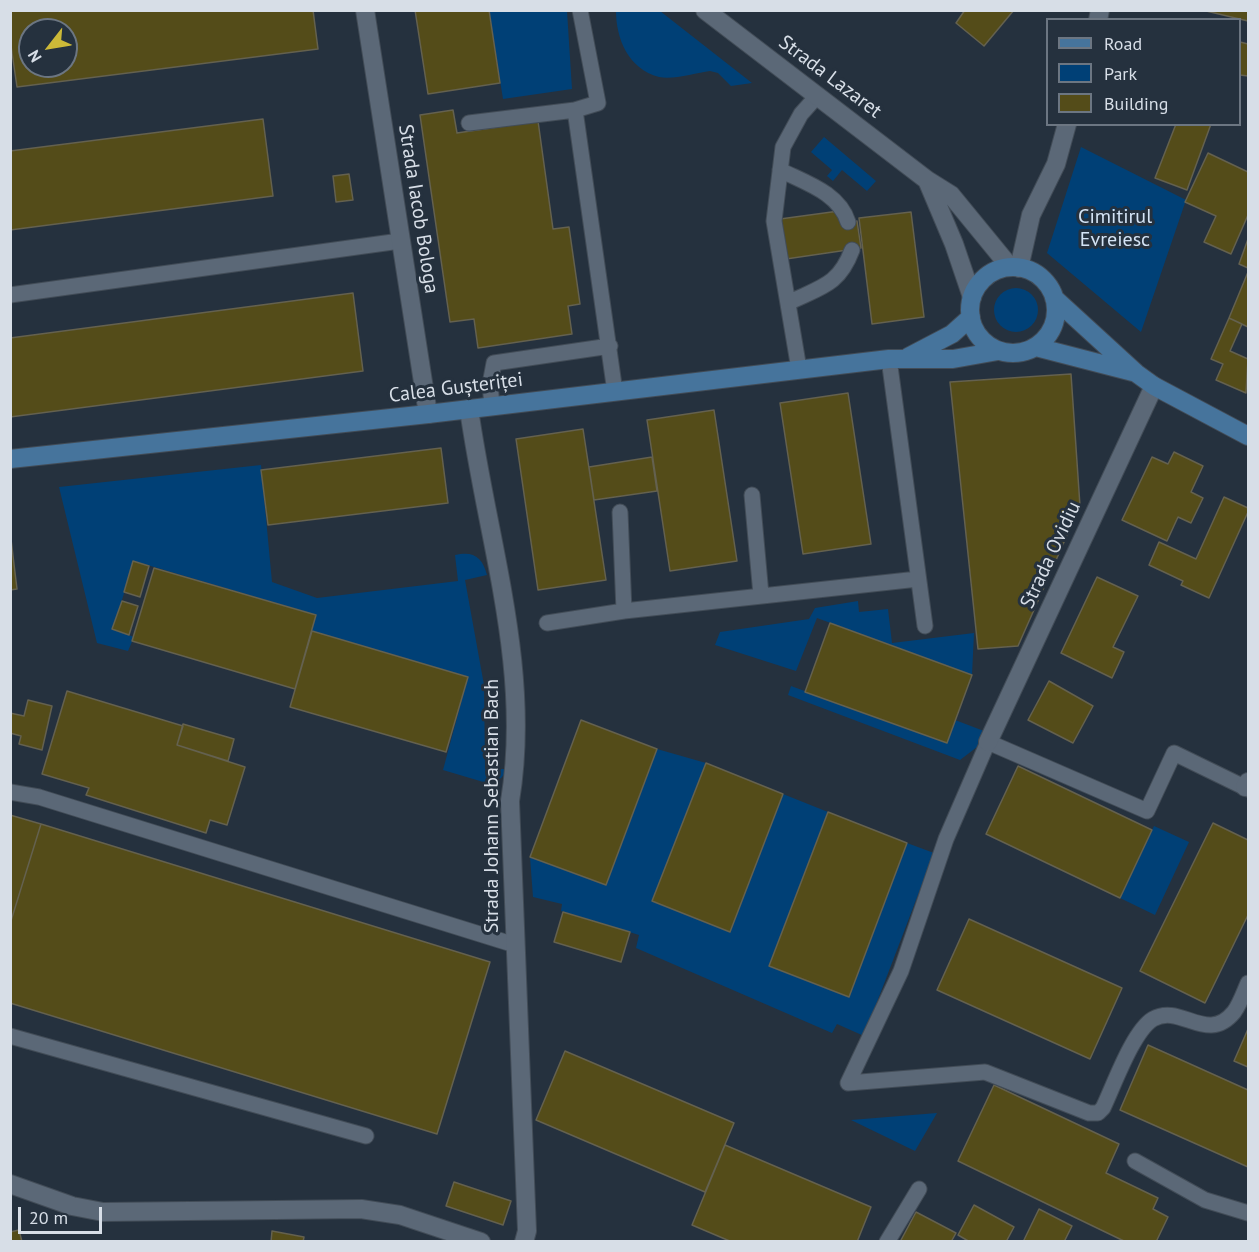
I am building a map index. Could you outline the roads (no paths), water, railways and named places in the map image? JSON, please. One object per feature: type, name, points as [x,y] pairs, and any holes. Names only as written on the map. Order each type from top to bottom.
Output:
[{"type":"main road","points":[[1054,298],[1054,325],[1036,347],[1018,353],[998,351],[980,338],[970,317],[972,297],[987,276],[1015,268],[1041,278],[1054,298],[1136,373],[1154,386],[1248,436]]},
{"type":"main road","name":"Calea Gușteriței","points":[[898,358],[952,334],[970,317]]},
{"type":"main road","points":[[1036,347],[1136,373]]},
{"type":"main road","name":"Calea Gușteriței","points":[[10,459],[428,414],[898,358],[953,359],[998,351]]},
{"type":"street","name":"Strada Iacob Bologa","points":[[365,10],[428,414]]},
{"type":"street","name":"Strada Lazaret","points":[[705,10],[927,180],[951,195],[1015,268]]},
{"type":"street","points":[[1015,268],[1031,215],[1056,164],[1066,126]]},
{"type":"street","name":"Strada Lazaret","points":[[927,180],[954,244],[972,297]]},
{"type":"street","name":"Strada Ovidiu","points":[[988,742],[1154,386]]},
{"type":"street","name":"Strada Johann Sebastian Bach","points":[[469,409],[507,617],[517,694],[517,763],[510,801],[525,1156],[527,1231],[524,1242]]},
{"type":"street","points":[[10,1184],[72,1206],[103,1212],[361,1209],[400,1215],[481,1242]]},
{"type":"lane","points":[[469,123],[575,110],[598,103],[580,10]]},
{"type":"lane","points":[[799,369],[790,302],[774,221],[783,147],[789,131],[818,95]]},
{"type":"lane","points":[[575,110],[615,392]]},
{"type":"lane","points":[[780,170],[826,193],[844,209],[848,222]]},
{"type":"lane","points":[[10,295],[400,241]]},
{"type":"lane","points":[[790,302],[831,283],[845,269],[852,250]]},
{"type":"lane","points":[[492,406],[490,384],[494,363],[610,346]]},
{"type":"lane","points":[[898,358],[918,579],[925,626]]},
{"type":"lane","points":[[752,495],[761,595]]},
{"type":"lane","points":[[620,512],[624,611]]},
{"type":"lane","points":[[547,623],[624,611],[918,579]]},
{"type":"lane","points":[[1247,786],[1174,753],[1147,811],[988,742],[946,839],[901,971],[848,1083],[985,1072],[1089,1113],[1098,1113],[1103,1108],[1140,1032],[1153,1019],[1170,1014],[1203,1026],[1221,1024],[1235,1012],[1248,983]]},
{"type":"lane","points":[[10,792],[39,797],[515,945]]},
{"type":"lane","points":[[10,1036],[366,1136]]},
{"type":"lane","points":[[1135,1161],[1205,1200],[1248,1213]]},
{"type":"lane","points":[[887,1242],[919,1189]]},
{"type":"park label","name":"Cimitirul Evreiesc","points":[[1115,228]]}]
